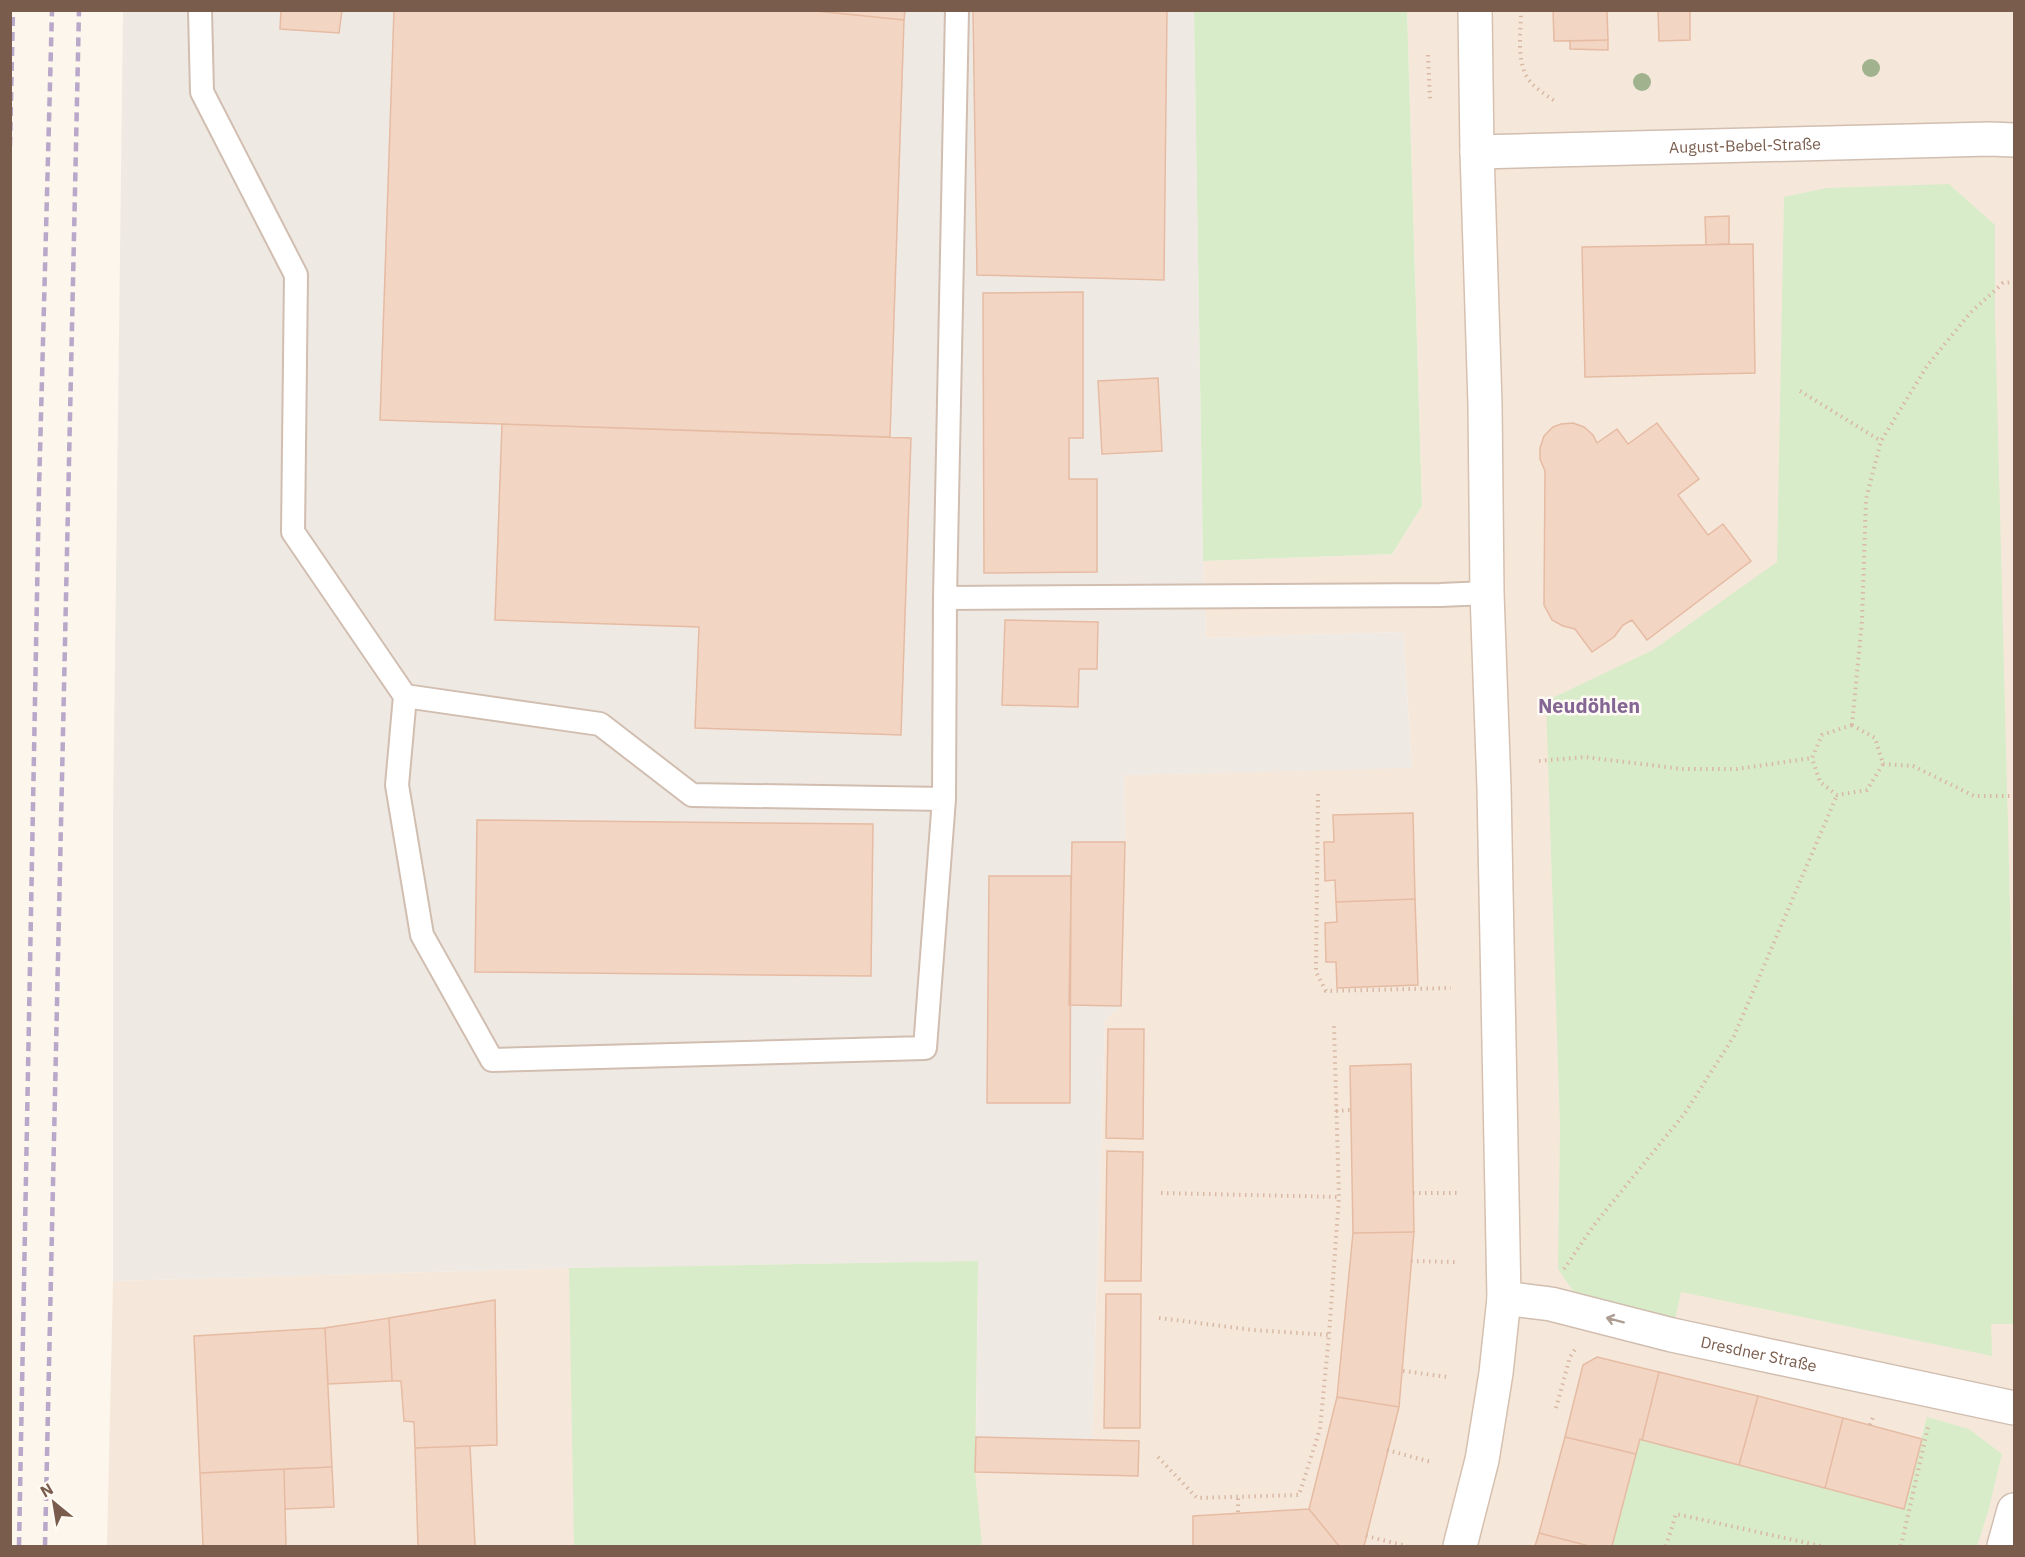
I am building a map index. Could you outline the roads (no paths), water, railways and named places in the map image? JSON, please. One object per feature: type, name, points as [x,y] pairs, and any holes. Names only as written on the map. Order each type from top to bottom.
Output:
[{"type":"street","points":[[1460,1546],[1482,1460],[1496,1372],[1504,1298],[1475,10]]},
{"type":"street","name":"August-Bebel-Straße","points":[[1477,152],[2014,140]]},
{"type":"street","name":"Dresdner Straße","points":[[1504,1298],[1551,1304],[1672,1335],[2014,1408]]},
{"type":"street","points":[[2004,1546],[2014,1510]]},
{"type":"lane","points":[[200,10],[202,92],[296,275],[293,532],[405,696],[397,784],[422,935],[492,1060],[925,1048],[944,799],[945,598],[957,10]]},
{"type":"lane","points":[[945,598],[1487,593]]},
{"type":"lane","points":[[405,696],[600,724],[692,795],[944,799]]},
{"type":"railway","points":[[10,146],[13,10]]},
{"type":"railway","points":[[19,1546],[39,489],[52,10]]},
{"type":"railway","points":[[45,1546],[79,10]]},
{"type":"district","name":"Neudöhlen","points":[[1589,706]]}]
